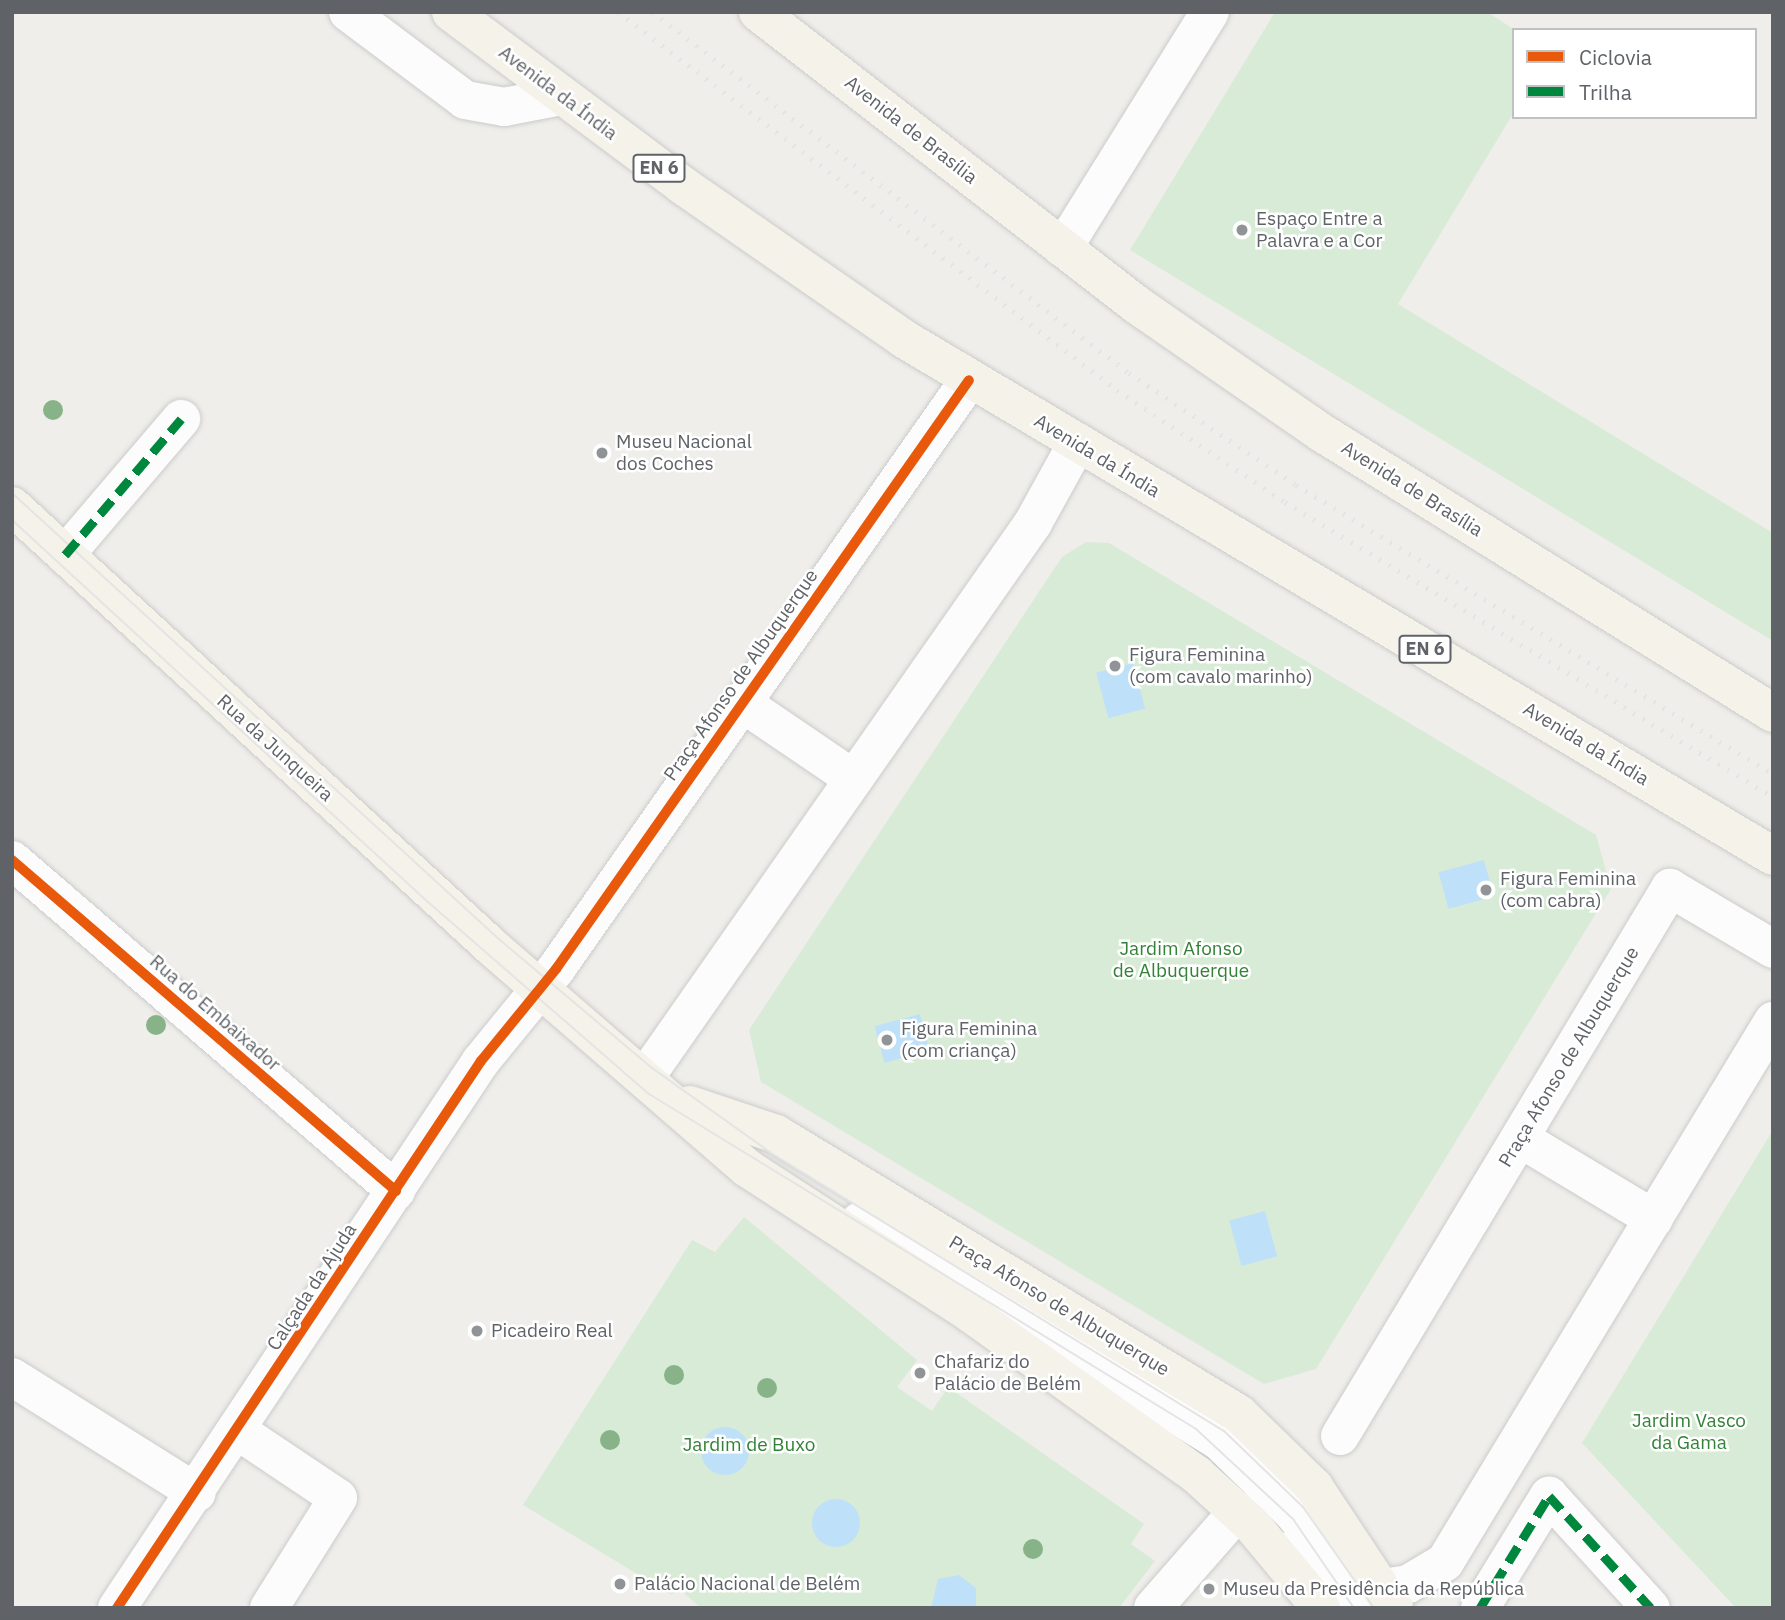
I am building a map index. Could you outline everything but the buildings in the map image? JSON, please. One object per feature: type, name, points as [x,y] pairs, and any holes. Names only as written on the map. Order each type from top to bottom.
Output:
[{"type":"main road","name":"Avenida da Índia","points":[[451,12],[758,240],[969,380],[1773,856]]},
{"type":"main road","name":"Avenida de Brasília","points":[[758,12],[1063,248],[1322,433],[1773,713]]},
{"type":"main road","name":"Rua da Junqueira","points":[[12,506],[540,989]]},
{"type":"main road","name":"Praça Afonso de Albuquerque","points":[[540,989],[659,1087],[747,1168],[1098,1403],[1245,1518],[1362,1602]]},
{"type":"main road","name":"Praça Afonso de Albuquerque","points":[[659,1087],[776,1134],[1239,1414],[1314,1487],[1362,1602]]},
{"type":"street","points":[[348,12],[465,100],[504,107],[561,96]]},
{"type":"street","points":[[1063,248],[1210,12]]},
{"type":"street","name":"Praça Afonso de Albuquerque","points":[[540,989],[969,380]]},
{"type":"street","points":[[65,555],[181,419]]},
{"type":"street","points":[[659,1087],[855,779],[1033,523],[1076,445]]},
{"type":"street","points":[[743,703],[855,779]]},
{"type":"street","name":"Rua do Embaixador","points":[[12,860],[396,1191]]},
{"type":"street","name":"Praça Afonso de Albuquerque","points":[[1340,1436],[1670,888],[1773,949]]},
{"type":"street","name":"Calçada da Ajuda","points":[[117,1608],[197,1493],[481,1061],[540,989]]},
{"type":"street","points":[[1362,1602],[1427,1575],[1464,1536],[1773,1021]]},
{"type":"street","points":[[1521,1139],[1654,1219]]},
{"type":"street","name":"Praça Afonso de Albuquerque","points":[[718,1141],[1197,1424],[1270,1487],[1362,1602]]},
{"type":"street","points":[[12,1377],[197,1493]]},
{"type":"street","points":[[238,1431],[338,1499],[269,1608]]},
{"type":"street","points":[[1480,1608],[1549,1496],[1651,1608]]},
{"type":"street","points":[[1153,1608],[1245,1518]]},
{"type":"green space","points":[[1275,12],[1487,12],[1512,28],[1512,115],[1398,304],[1773,533],[1773,641],[1130,250]]},
{"type":"green space","name":"Jardim Afonso de Albuquerque","points":[[1086,542],[1109,543],[1596,835],[1611,889],[1316,1369],[1264,1384],[761,1082],[749,1030],[1062,557]]},
{"type":"green space","name":"Jardim Vasco da Gama","points":[[1773,1130],[1773,1608],[1736,1608],[1582,1443]]},
{"type":"green space","name":"Jardim de Buxo","points":[[744,1217],[917,1360],[897,1387],[932,1411],[948,1387],[1144,1524],[1131,1544],[1155,1561],[1119,1608],[701,1608],[677,1587],[672,1595],[523,1505],[692,1240],[715,1252]]},
{"type":"water","points":[[1133,663],[1145,708],[1108,718],[1096,673]]},
{"type":"water","points":[[1484,860],[1494,897],[1448,909],[1439,872]]},
{"type":"water","points":[[920,1014],[930,1051],[884,1063],[875,1026]]},
{"type":"water","points":[[1265,1211],[1277,1256],[1241,1266],[1229,1221]]},
{"type":"water","points":[[725,1427],[734,1428],[742,1434],[748,1442],[748,1460],[742,1468],[734,1474],[725,1475],[716,1474],[708,1468],[702,1460],[701,1451],[702,1442],[708,1434],[716,1428]]},
{"type":"water","points":[[836,1499],[845,1500],[853,1506],[859,1514],[859,1532],[853,1540],[845,1546],[836,1547],[827,1546],[819,1540],[813,1532],[812,1523],[813,1514],[819,1506],[827,1500]]},
{"type":"water","points":[[959,1575],[976,1588],[976,1608],[931,1608],[938,1579]]},
{"type":"tram line","points":[[12,493],[500,940],[652,1068],[771,1153],[1224,1431],[1303,1507],[1374,1608]]},
{"type":"tram line","points":[[12,520],[428,902],[649,1094],[1196,1429],[1293,1519],[1354,1608]]},
{"type":"railway","points":[[618,12],[1117,390],[1285,502],[1773,797]]},
{"type":"railway","points":[[652,12],[1129,373],[1296,485],[1773,774]]},
{"type":"marked path","points":[[65,555],[181,419]]},
{"type":"marked path","points":[[1480,1608],[1549,1496],[1651,1608]]},
{"type":"cycle path","points":[[117,1608],[481,1061],[556,969],[969,380]]},
{"type":"cycle path","points":[[12,860],[396,1191]]},
{"type":"place","name":"Espaço Entre a Palavra e a Cor","points":[[1242,230]]},
{"type":"place","name":"Museu Nacional dos Coches","points":[[602,453]]},
{"type":"place","name":"Figura Feminina (com cavalo marinho)","points":[[1115,666]]},
{"type":"place","name":"Figura Feminina (com cabra)","points":[[1486,890]]},
{"type":"place","name":"Figura Feminina (com criança)","points":[[887,1040]]},
{"type":"place","name":"Picadeiro Real","points":[[477,1331]]},
{"type":"place","name":"Chafariz do Palácio de Belém","points":[[920,1373]]},
{"type":"place","name":"Palácio Nacional de Belém","points":[[620,1584]]},
{"type":"place","name":"Museu da Presidência da República","points":[[1209,1589]]}]
